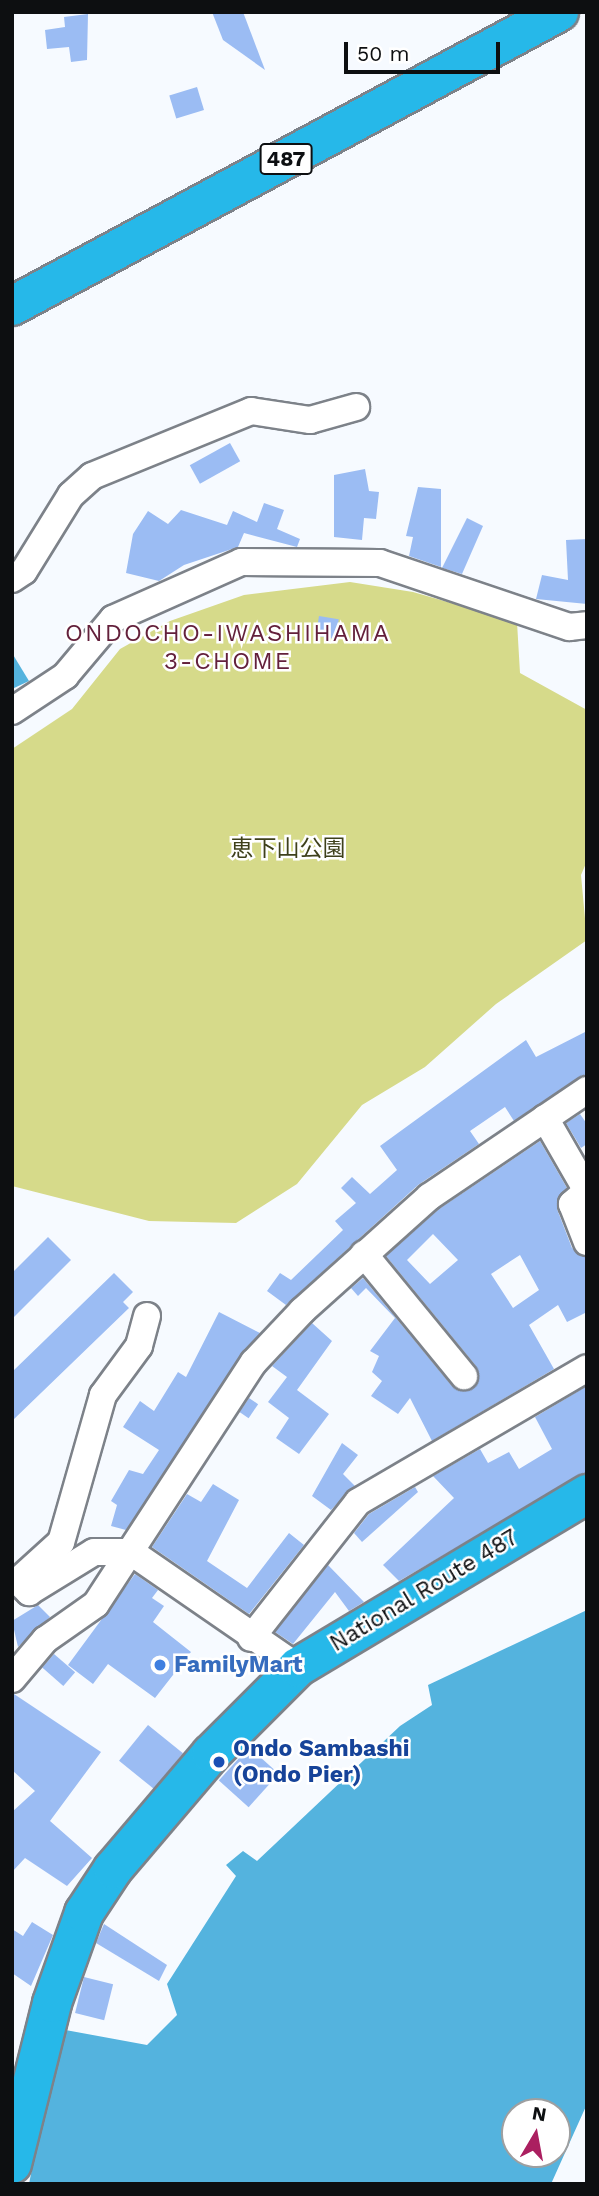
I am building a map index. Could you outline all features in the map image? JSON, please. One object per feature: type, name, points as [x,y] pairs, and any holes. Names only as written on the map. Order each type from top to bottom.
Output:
[{"type":"highway","name":"487","points":[[12,306],[559,12]]},
{"type":"highway","name":"National Route 487","points":[[14,2150],[52,2003],[85,1913],[113,1869],[211,1754],[298,1667],[587,1494]]},
{"type":"street","points":[[12,579],[24,571],[71,495],[92,476],[251,411],[310,420],[356,407]]},
{"type":"street","points":[[12,711],[65,676],[113,620],[240,562],[380,563],[569,627],[587,625]]},
{"type":"street","points":[[12,1679],[46,1640],[96,1604],[254,1362],[364,1254],[429,1197],[587,1090]]},
{"type":"street","points":[[545,1118],[587,1191],[572,1204],[587,1242]]},
{"type":"street","points":[[364,1254],[464,1376]]},
{"type":"street","points":[[147,1316],[139,1346],[103,1395],[61,1542],[18,1581],[29,1592],[93,1552],[131,1552],[298,1667]]},
{"type":"street","points":[[251,1637],[358,1502],[587,1367]]},
{"type":"green space","name":"恵下山公園","points":[[350,582],[413,592],[517,622],[520,673],[587,710],[587,861],[581,875],[587,940],[496,1004],[425,1067],[362,1105],[297,1184],[236,1223],[149,1221],[12,1186],[12,749],[72,709],[120,649],[170,621],[244,595]]},
{"type":"water","points":[[12,653],[29,681],[12,689]]},
{"type":"water","points":[[587,1610],[587,2104],[571,2140],[571,2098],[501,2098],[501,2168],[558,2168],[551,2184],[29,2184],[60,2029],[147,2045],[177,2015],[167,1984],[236,1876],[226,1865],[243,1851],[257,1861],[400,1726],[432,1705],[428,1685]]},
{"type":"building","points":[[212,12],[243,12],[265,70],[223,40]]},
{"type":"building","points":[[88,14],[87,60],[71,62],[69,47],[47,49],[45,30],[65,27],[64,17]]},
{"type":"building","points":[[197,87],[204,110],[176,118],[169,95]]},
{"type":"building","points":[[230,443],[240,461],[200,484],[190,465]]},
{"type":"building","points":[[365,469],[369,491],[379,492],[376,519],[364,518],[362,540],[334,537],[334,475]]},
{"type":"building","points":[[418,487],[441,489],[441,567],[409,556],[413,537],[406,536]]},
{"type":"building","points":[[264,503],[284,510],[277,529],[300,539],[297,547],[244,533],[238,547],[184,565],[159,581],[126,573],[133,534],[148,511],[168,524],[181,510],[227,525],[233,511],[257,522]]},
{"type":"building","points":[[467,518],[483,526],[462,574],[442,568]]},
{"type":"building","points":[[587,539],[587,604],[536,599],[542,575],[568,580],[566,540]]},
{"type":"building","points":[[319,616],[339,619],[336,639],[316,636]]},
{"type":"building","points":[[587,1031],[587,1074],[514,1121],[505,1107],[470,1131],[479,1144],[418,1185],[286,1305],[267,1291],[280,1273],[291,1280],[343,1230],[335,1221],[356,1203],[341,1188],[352,1177],[370,1194],[397,1170],[380,1146],[526,1040],[536,1057]]},
{"type":"building","points":[[580,1114],[587,1124],[587,1144],[581,1148],[566,1123]]},
{"type":"building","points":[[540,1141],[567,1188],[557,1209],[572,1248],[587,1257],[587,1312],[567,1322],[558,1305],[529,1325],[554,1369],[432,1441],[410,1398],[398,1414],[371,1396],[382,1381],[372,1372],[379,1356],[370,1351],[395,1318],[366,1288],[358,1296],[351,1288],[363,1278],[452,1386],[473,1389],[476,1366],[386,1256],[439,1209]],"holes":[[[433,1234],[458,1260],[430,1284],[407,1260]],[[520,1255],[539,1290],[513,1308],[491,1274]]]},
{"type":"building","points":[[48,1237],[71,1260],[12,1319],[12,1273]]},
{"type":"building","points":[[114,1273],[133,1292],[123,1302],[129,1308],[12,1421],[12,1372]]},
{"type":"building","points":[[219,1312],[260,1333],[126,1530],[111,1526],[117,1505],[111,1501],[129,1470],[143,1474],[159,1450],[123,1427],[140,1401],[154,1411],[178,1372],[186,1377]]},
{"type":"building","points":[[312,1323],[332,1341],[297,1390],[329,1414],[299,1454],[276,1438],[289,1418],[268,1402],[287,1377],[272,1366]]},
{"type":"building","points":[[587,1386],[587,1472],[399,1581],[383,1565],[454,1498],[433,1476],[480,1449],[488,1463],[509,1452],[519,1469],[552,1449],[535,1417]]},
{"type":"building","points":[[249,1398],[258,1404],[249,1418],[239,1412]]},
{"type":"building","points":[[342,1443],[358,1455],[343,1474],[355,1486],[331,1510],[312,1496]]},
{"type":"building","points":[[213,1484],[239,1500],[207,1561],[247,1588],[289,1533],[304,1545],[249,1614],[152,1547],[187,1494],[201,1502]]},
{"type":"building","points":[[415,1487],[418,1492],[362,1542],[354,1533],[369,1514]]},
{"type":"building","points":[[328,1565],[364,1602],[349,1611],[335,1592],[293,1644],[275,1632]]},
{"type":"building","points":[[135,1574],[158,1590],[152,1598],[164,1606],[153,1622],[191,1652],[155,1698],[108,1664],[93,1684],[68,1665]]},
{"type":"building","points":[[38,1605],[50,1617],[18,1647],[12,1621]]},
{"type":"building","points":[[54,1654],[75,1672],[63,1686],[42,1668]]},
{"type":"building","points":[[14,1694],[101,1752],[50,1821],[92,1858],[67,1886],[25,1858],[12,1872],[12,1812],[35,1791],[12,1770]]},
{"type":"building","points":[[148,1725],[183,1753],[154,1789],[119,1761]]},
{"type":"building","points":[[249,1747],[279,1774],[249,1807],[219,1780]]},
{"type":"building","points":[[32,1922],[53,1935],[31,1986],[12,1973],[12,1929],[23,1936]]},
{"type":"building","points":[[104,1924],[167,1965],[159,1981],[96,1943]]},
{"type":"building","points":[[84,1977],[113,1984],[104,2020],[75,2013]]},
{"type":"place","name":"FamilyMart","points":[[160,1665]]},
{"type":"place","name":"Ondo Sambashi (Ondo Pier)","points":[[219,1762]]},
{"type":"district","name":"ONDOCHO-IWASHIHAMA 3-CHOME","points":[[228,648]]}]
